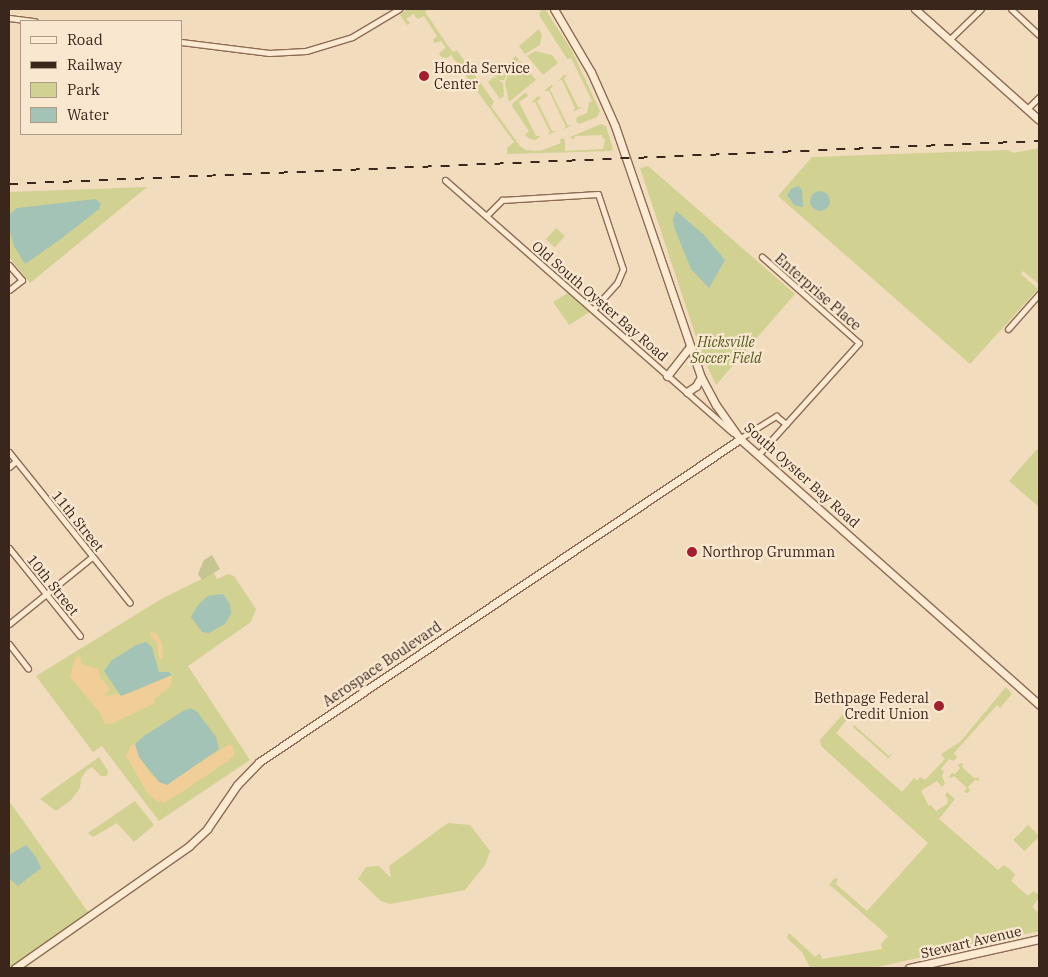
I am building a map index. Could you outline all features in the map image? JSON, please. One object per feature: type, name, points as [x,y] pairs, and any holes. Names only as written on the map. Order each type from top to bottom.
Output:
[{"type":"street","points":[[182,42],[269,53],[306,50],[352,37],[399,9]]},
{"type":"street","name":"South Oyster Bay Road","points":[[554,9],[591,72],[615,126],[701,376],[716,405],[740,440],[1039,704]]},
{"type":"street","points":[[915,9],[1039,120]]},
{"type":"street","points":[[950,39],[981,9]]},
{"type":"street","points":[[1011,9],[1039,35]]},
{"type":"street","points":[[9,18],[26,20]]},
{"type":"street","points":[[1027,109],[1039,96]]},
{"type":"street","name":"Old South Oyster Bay Road","points":[[445,180],[740,440]]},
{"type":"street","points":[[486,216],[502,200],[598,194],[623,269],[616,283],[593,310]]},
{"type":"street","name":"Enterprise Place","points":[[758,455],[859,343],[762,257]]},
{"type":"street","points":[[9,265],[22,280],[9,290]]},
{"type":"street","points":[[1008,329],[1039,294]]},
{"type":"street","points":[[667,376],[690,347]]},
{"type":"street","points":[[686,392],[696,386],[701,376]]},
{"type":"street","name":"Aerospace Boulevard","points":[[15,968],[194,841],[216,817],[237,785],[259,762],[776,416],[786,424]]},
{"type":"street","name":"11th Street","points":[[9,452],[130,603]]},
{"type":"street","points":[[9,467],[16,461]]},
{"type":"street","name":"10th Street","points":[[9,548],[80,636]]},
{"type":"street","points":[[9,624],[92,557]]},
{"type":"street","points":[[9,644],[28,668]]},
{"type":"street","name":"Stewart Avenue","points":[[909,968],[1039,939]]},
{"type":"green space","points":[[407,9],[428,9],[425,12],[451,50],[454,52],[456,50],[459,53],[494,102],[491,106],[520,146],[526,150],[540,151],[561,143],[560,140],[562,138],[565,140],[565,151],[603,149],[605,139],[602,138],[602,135],[575,136],[574,140],[570,137],[601,124],[606,126],[613,149],[611,151],[507,154],[507,148],[514,142],[472,84],[468,86],[466,84],[468,79],[451,55],[447,58],[441,57],[439,53],[446,48],[441,41],[434,43],[433,40],[437,36],[424,16],[418,19],[413,14],[406,19],[410,23],[407,25],[400,15]]},
{"type":"green space","points":[[539,9],[545,9],[572,51],[600,111],[597,117],[579,124],[576,121],[577,117],[587,113],[589,103],[592,101],[571,58],[567,59],[539,15],[541,11]]},
{"type":"green space","points":[[539,29],[542,35],[540,45],[525,54],[519,46]]},
{"type":"green space","points":[[535,51],[552,55],[558,63],[543,75],[527,56]]},
{"type":"green space","points":[[516,56],[519,60],[511,66],[504,80],[499,80],[494,75]]},
{"type":"green space","points":[[520,61],[536,80],[509,102],[505,83],[508,74]]},
{"type":"green space","points":[[564,75],[567,75],[564,79],[578,107],[582,107],[573,112],[575,108],[562,80],[558,81]]},
{"type":"green space","points":[[494,77],[503,83],[504,96],[500,99],[488,82]]},
{"type":"green space","points":[[551,85],[553,86],[550,89],[568,126],[572,125],[563,130],[566,127],[549,91],[544,91]]},
{"type":"green space","points":[[526,92],[528,96],[519,102],[536,136],[540,136],[536,140],[530,139],[525,135],[529,131],[512,106]]},
{"type":"green space","points":[[538,96],[541,98],[537,101],[552,131],[556,131],[548,135],[550,132],[535,102],[531,103]]},
{"type":"green space","points":[[1039,148],[1039,284],[1023,271],[1021,274],[1038,289],[970,364],[778,196],[812,157],[1008,150],[1013,153]]},
{"type":"green space","name":"Hicksville Soccer Field","points":[[648,166],[795,294],[716,385],[702,355],[640,168]]},
{"type":"green space","points":[[147,187],[30,283],[9,257],[9,192]]},
{"type":"green space","points":[[556,228],[565,236],[555,247],[546,239]]},
{"type":"green space","points":[[571,291],[593,310],[569,325],[553,302]]},
{"type":"green space","points":[[1037,449],[1039,451],[1039,507],[1009,481]]},
{"type":"green space","points":[[212,555],[220,569],[202,580],[198,574],[204,560]]},
{"type":"green space","points":[[214,573],[217,579],[228,574],[234,576],[256,609],[251,622],[188,666],[250,760],[159,821],[102,746],[93,752],[36,676],[163,598]]},
{"type":"green space","points":[[1006,687],[1012,694],[1000,708],[997,705],[954,753],[957,757],[954,761],[949,759],[941,769],[944,772],[942,776],[945,784],[942,787],[937,781],[921,791],[929,806],[931,805],[936,811],[947,804],[948,800],[945,795],[947,792],[955,799],[939,819],[998,870],[1004,865],[1012,871],[1015,875],[1011,881],[1028,896],[1033,891],[1039,893],[1039,898],[1032,907],[1039,913],[1039,931],[873,968],[810,968],[802,952],[787,938],[789,933],[815,957],[820,953],[822,959],[882,949],[881,944],[888,936],[830,885],[827,887],[835,878],[838,879],[836,884],[867,911],[928,843],[821,746],[820,740],[844,713],[849,713],[849,717],[836,733],[902,792],[914,778],[917,781],[920,777],[925,780],[945,759],[941,754],[960,742]]},
{"type":"green space","points":[[854,725],[889,756],[893,753],[885,762],[888,758],[853,727]]},
{"type":"green space","points":[[99,757],[108,771],[107,776],[101,776],[92,767],[87,770],[81,778],[80,788],[71,800],[56,811],[40,799]]},
{"type":"green space","points":[[963,764],[962,767],[974,778],[979,778],[979,781],[975,780],[968,787],[970,790],[968,793],[964,792],[967,788],[954,776],[951,778],[949,776],[952,773],[955,774],[960,768],[958,765]]},
{"type":"green space","points":[[9,801],[89,913],[9,968]]},
{"type":"green space","points":[[135,801],[154,825],[134,842],[117,823],[93,837],[88,833]]},
{"type":"green space","points":[[448,823],[470,825],[490,851],[485,865],[465,890],[390,904],[381,901],[358,879],[366,867],[379,866],[391,878],[389,866]]},
{"type":"green space","points":[[1028,825],[1039,837],[1024,851],[1013,840]]},
{"type":"sand","points":[[150,631],[157,634],[162,643],[163,659],[159,658],[157,642],[152,638]]},
{"type":"sand","points":[[80,655],[81,664],[99,669],[100,677],[110,689],[104,696],[130,693],[172,675],[170,687],[154,699],[155,703],[111,724],[104,723],[101,714],[70,677],[74,661]]},
{"type":"sand","points":[[135,744],[139,757],[153,777],[195,766],[228,745],[233,746],[234,755],[165,803],[155,800],[148,794],[126,756],[130,746]]},
{"type":"water","points":[[798,186],[802,190],[803,207],[794,205],[787,195],[791,189]]},
{"type":"water","points":[[820,191],[827,194],[830,201],[827,208],[820,211],[813,208],[810,201],[813,194]]},
{"type":"water","points":[[96,199],[101,204],[99,209],[25,264],[14,246],[9,227],[9,215],[17,208]]},
{"type":"water","points":[[676,211],[704,235],[725,260],[709,288],[691,269],[674,227],[673,219]]},
{"type":"water","points":[[223,594],[230,604],[231,614],[225,624],[209,633],[202,632],[191,617],[198,605],[208,596]]},
{"type":"water","points":[[146,642],[152,647],[159,672],[169,672],[172,675],[121,696],[104,671],[112,660],[136,645]]},
{"type":"water","points":[[191,708],[198,713],[216,737],[219,749],[167,785],[159,782],[139,757],[135,744],[144,736],[183,711]]},
{"type":"water","points":[[26,845],[36,857],[41,868],[18,886],[9,878],[9,855]]},
{"type":"railway","points":[[9,184],[1039,141]]},
{"type":"place","name":"Honda Service Center","points":[[424,76]]},
{"type":"place","name":"Northrop Grumman","points":[[692,552]]},
{"type":"place","name":"Bethpage Federal Credit Union","points":[[939,706]]}]
